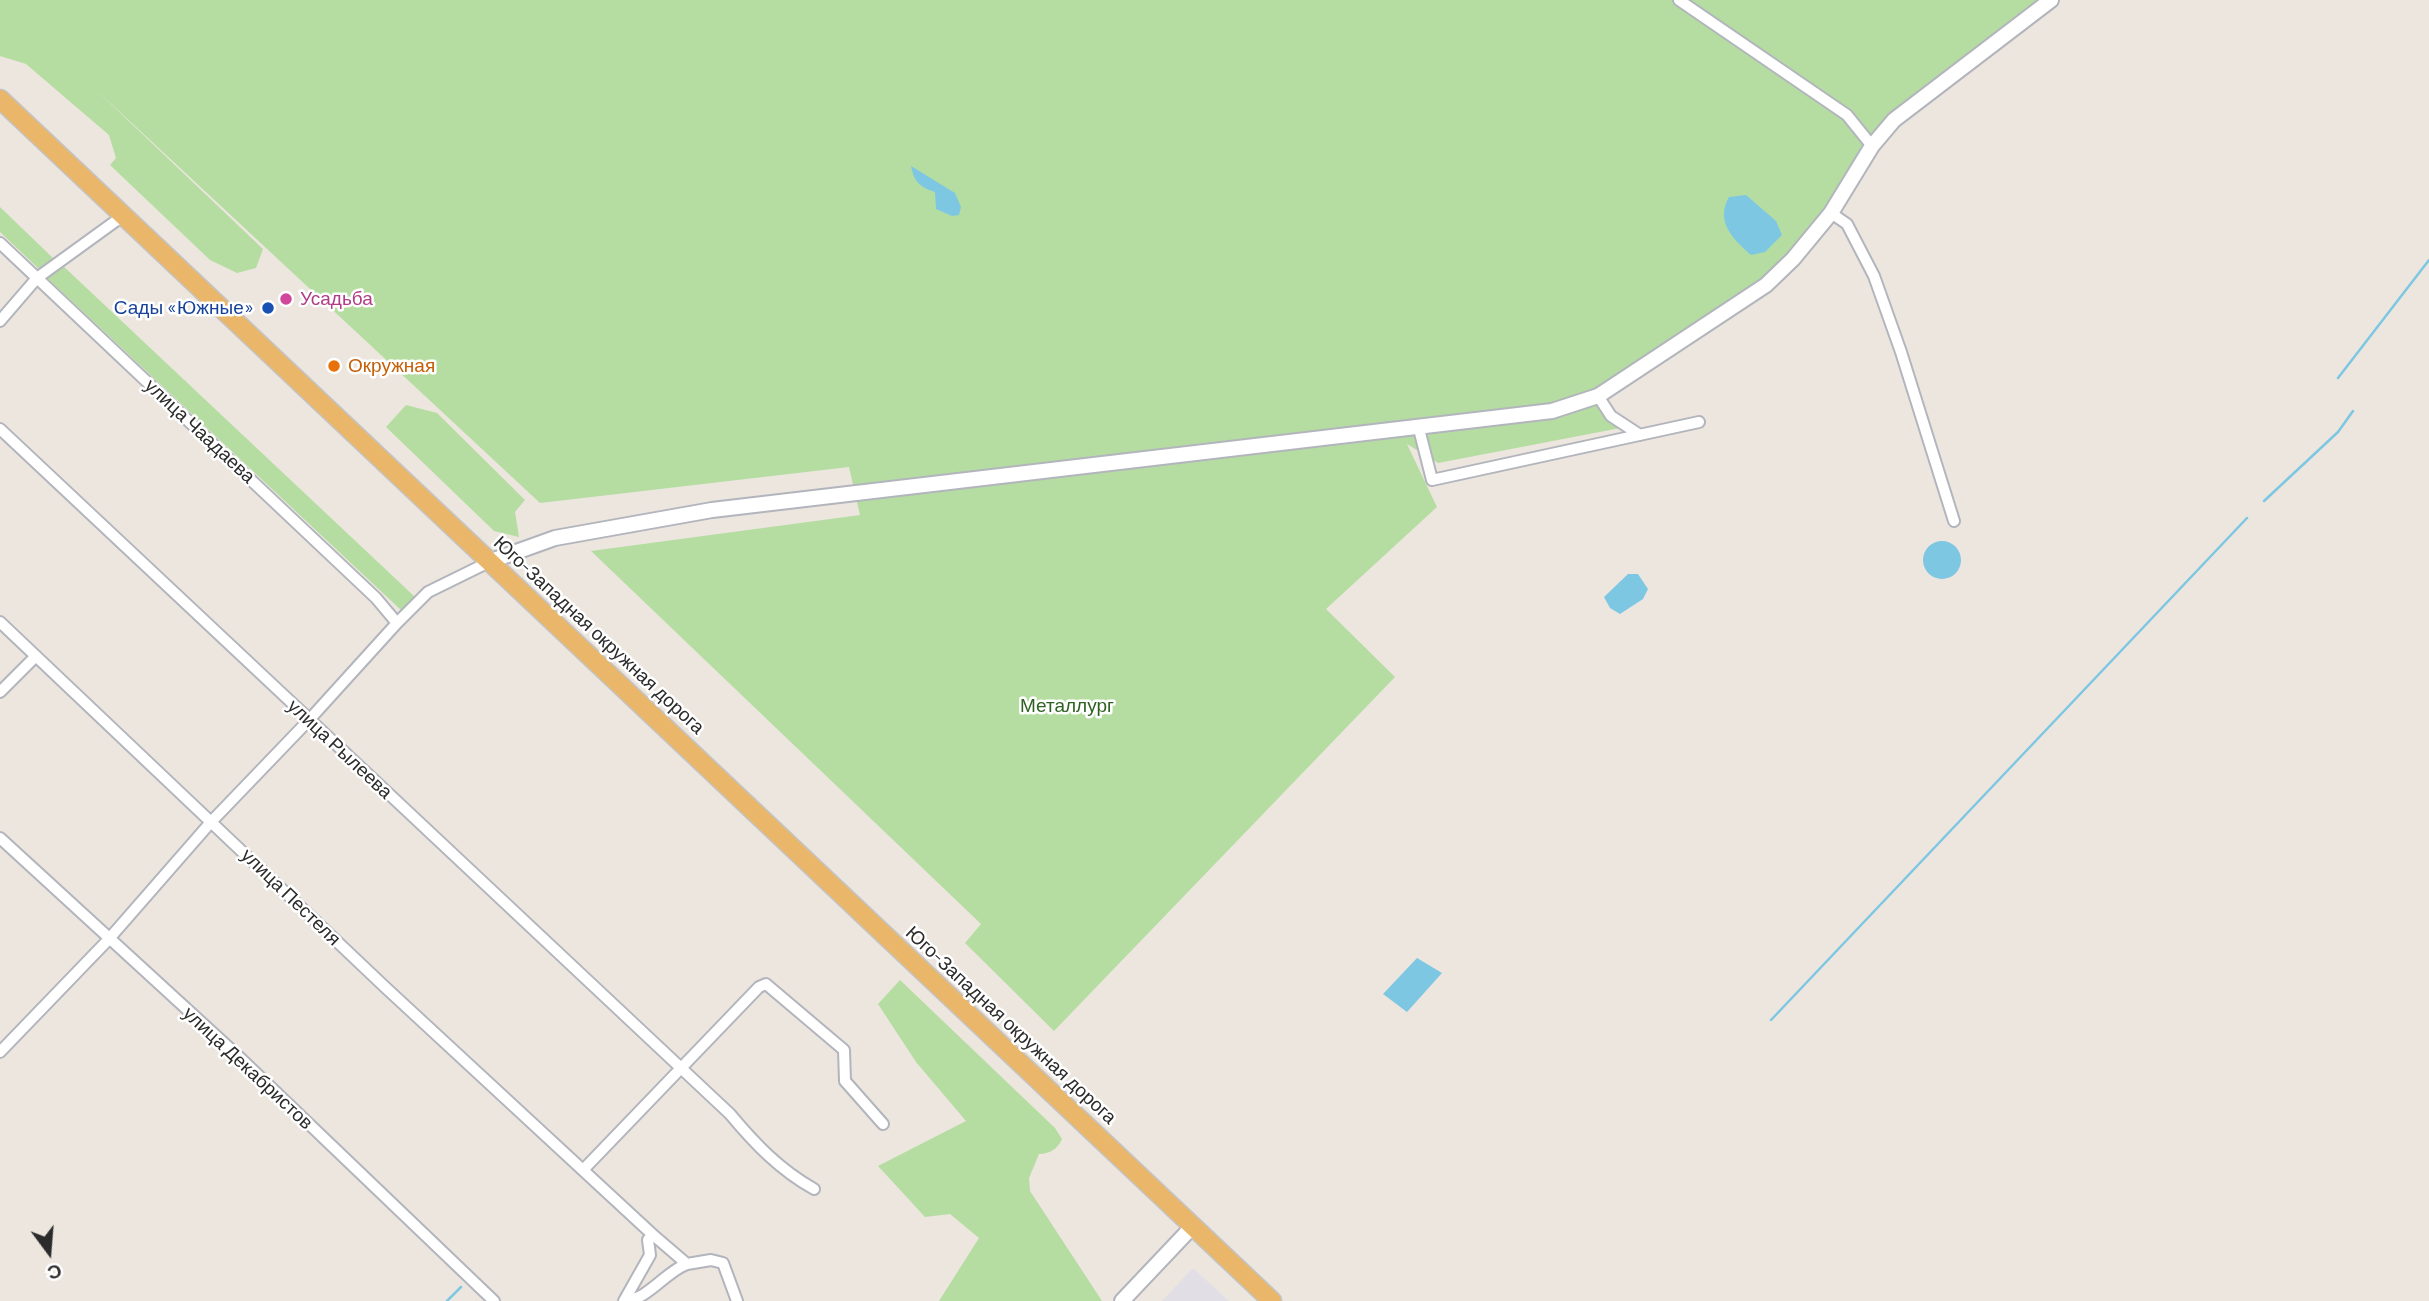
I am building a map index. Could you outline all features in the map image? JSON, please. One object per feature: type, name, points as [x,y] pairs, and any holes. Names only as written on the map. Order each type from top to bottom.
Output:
[{"type":"highway","name":"Юго-Западная окружная дорога","points":[[0,99],[1193,1226]]},
{"type":"highway","points":[[1193,1226],[1272,1301]]},
{"type":"street","points":[[1679,0],[1847,115],[1872,146]]},
{"type":"street","points":[[0,1052],[108,940],[211,822],[428,592],[491,561],[555,538],[712,510],[1552,411],[1598,396],[1766,285],[1793,259],[1831,213],[1872,146],[1913,103],[2051,0]]},
{"type":"street","points":[[1831,213],[1847,224],[1874,276],[1954,521]]},
{"type":"street","points":[[0,321],[37,278],[124,215]]},
{"type":"street","name":"улица Чаадаева","points":[[0,243],[376,598],[397,623]]},
{"type":"street","points":[[1598,396],[1611,416],[1640,435]]},
{"type":"street","points":[[1418,425],[1432,480],[1699,422]]},
{"type":"street","name":"улица Рылеева","points":[[0,429],[680,1070],[730,1114],[766,1154],[791,1176],[814,1189]]},
{"type":"street","name":"улица Пестеля","points":[[0,622],[687,1265]]},
{"type":"street","points":[[0,692],[36,656]]},
{"type":"street","name":"улица Декабристов","points":[[0,838],[237,1056],[494,1301]]},
{"type":"street","points":[[583,1170],[759,987],[766,984],[844,1050],[845,1081],[883,1124]]},
{"type":"street","points":[[1122,1301],[1193,1226]]},
{"type":"street","points":[[624,1301],[650,1255],[648,1240],[652,1234]]},
{"type":"street","points":[[624,1301],[638,1298],[675,1268],[711,1260],[723,1263],[737,1301]]},
{"type":"shaded area","points":[[1193,1268],[1229,1301],[1162,1301]]},
{"type":"green space","name":"Металлург","points":[[0,0],[2051,0],[1913,103],[1793,259],[1598,396],[1611,416],[1631,426],[1438,463],[1407,444],[1437,507],[1326,609],[1395,677],[1054,1031],[965,943],[981,924],[591,551],[860,515],[849,467],[540,503],[93,87],[263,249],[256,268],[237,273],[210,260],[110,165],[116,158],[109,135],[26,64],[0,56]]},
{"type":"green space","points":[[0,207],[54,259],[40,270],[0,232]]},
{"type":"green space","points":[[61,264],[415,597],[402,611],[46,277]]},
{"type":"green space","points":[[406,405],[437,413],[525,500],[515,512],[519,537],[494,531],[386,427]]},
{"type":"green space","points":[[900,980],[1055,1128],[1062,1139],[1053,1150],[1039,1154],[1029,1178],[1030,1191],[1102,1301],[939,1301],[979,1238],[950,1214],[925,1217],[878,1166],[966,1121],[916,1062],[878,1004]]},
{"type":"water","points":[[911,166],[955,193],[961,207],[959,215],[952,216],[936,209],[935,192],[918,183]]},
{"type":"water","points":[[1746,195],[1776,221],[1782,235],[1765,252],[1751,255],[1732,236],[1724,214],[1729,197]]},
{"type":"water","points":[[1942,541],[1956,546],[1961,560],[1956,574],[1942,579],[1928,574],[1923,560],[1928,546]]},
{"type":"water","points":[[1628,574],[1638,574],[1648,589],[1643,599],[1620,614],[1610,608],[1604,597]]},
{"type":"water","points":[[1417,958],[1442,973],[1407,1012],[1383,994]]},
{"type":"waterway","points":[[2338,378],[2429,260]]},
{"type":"waterway","points":[[2264,501],[2338,432],[2353,411]]},
{"type":"waterway","points":[[1771,1020],[2247,518]]},
{"type":"waterway","points":[[447,1301],[461,1287]]},
{"type":"place","name":"Усадьба","points":[[286,299]]},
{"type":"place","name":"Сады «Южные»","points":[[268,308]]},
{"type":"place","name":"Окружная","points":[[334,366]]}]
